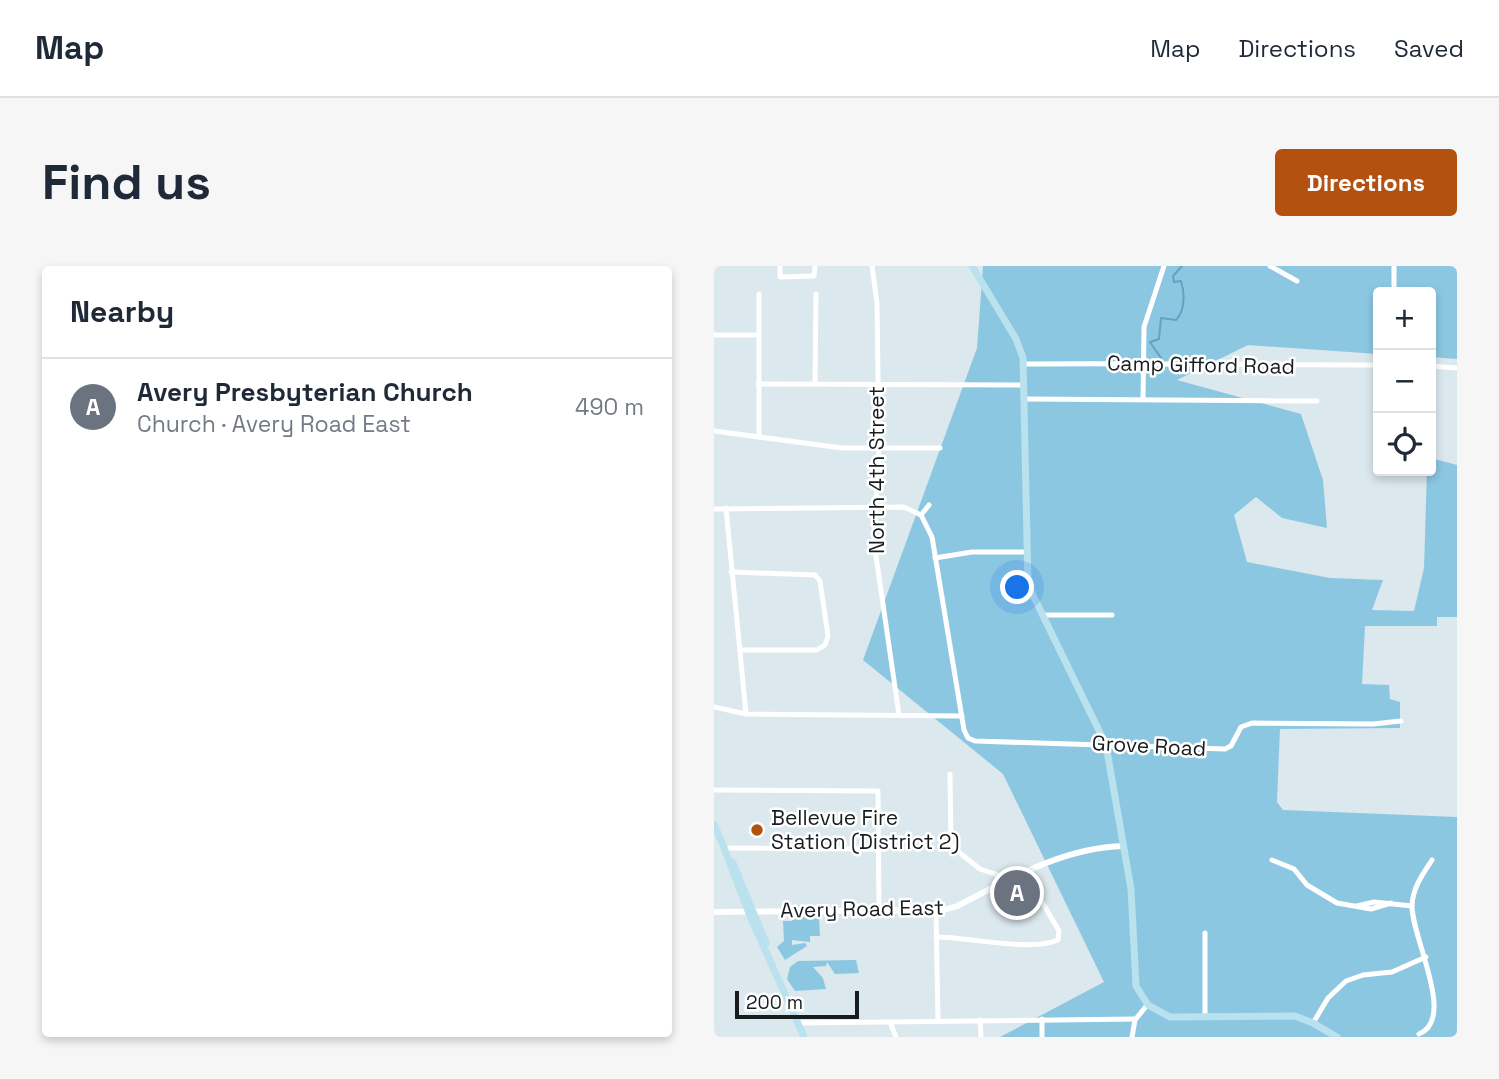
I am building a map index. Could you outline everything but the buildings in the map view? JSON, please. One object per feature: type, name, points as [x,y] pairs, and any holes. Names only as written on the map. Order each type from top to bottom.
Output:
[{"type":"main road","points":[[972,266],[1016,339],[1024,364],[1028,585],[1106,745],[1131,889],[1135,978],[1139,992],[1148,1004],[1170,1017],[1295,1016],[1336,1037]]},
{"type":"main road","points":[[714,824],[804,1037]]},
{"type":"street","points":[[780,266],[780,277],[814,275],[815,266]]},
{"type":"street","name":"North 4th Street","points":[[872,266],[877,303],[878,447],[874,542],[900,715]]},
{"type":"street","points":[[1143,400],[1146,318],[1164,266]]},
{"type":"street","points":[[1270,266],[1297,281]]},
{"type":"street","points":[[1394,266],[1394,287]]},
{"type":"street","points":[[759,294],[759,437]]},
{"type":"street","points":[[815,384],[816,294]]},
{"type":"street","points":[[714,335],[758,335]]},
{"type":"street","name":"Camp Gifford Road","points":[[1024,364],[1143,363],[1298,367],[1373,365]]},
{"type":"street","points":[[1436,366],[1457,368]]},
{"type":"street","points":[[758,384],[1024,386]]},
{"type":"street","points":[[1025,399],[1143,400],[1170,403],[1317,401]]},
{"type":"street","points":[[714,431],[842,448],[940,448]]},
{"type":"street","points":[[921,515],[929,505]]},
{"type":"street","points":[[714,509],[876,507],[904,508],[921,515],[929,529],[935,558],[962,716],[746,714],[714,707]]},
{"type":"street","points":[[726,508],[746,714]]},
{"type":"street","points":[[935,558],[972,552],[1026,552]]},
{"type":"street","points":[[732,572],[811,573],[818,578],[828,636],[823,648],[740,650]]},
{"type":"street","points":[[1042,615],[1112,615]]},
{"type":"street","name":"Grove Road","points":[[962,716],[968,738],[975,741],[1225,749],[1231,746],[1241,727],[1252,723],[1373,724],[1401,720]]},
{"type":"street","points":[[950,774],[951,846],[980,869],[1010,878]]},
{"type":"street","points":[[714,790],[878,791],[879,911]]},
{"type":"street","name":"Avery Road East","points":[[714,912],[936,910],[957,906],[1010,878],[1086,850],[1123,846]]},
{"type":"street","points":[[724,848],[878,849]]},
{"type":"street","points":[[1272,860],[1294,869],[1307,884],[1337,903],[1377,909],[1391,904],[1412,906]]},
{"type":"street","points":[[1419,1034],[1432,1027],[1437,1015],[1436,992],[1412,906],[1418,883],[1432,860]]},
{"type":"street","points":[[936,937],[970,938],[995,943],[1051,943],[1058,940],[1060,935],[1024,872]]},
{"type":"street","points":[[936,910],[938,1021]]},
{"type":"street","points":[[1205,933],[1205,1017]]},
{"type":"street","points":[[1313,1023],[1328,998],[1346,981],[1392,972],[1426,957]]},
{"type":"street","points":[[1132,1037],[1135,1019],[1148,1004]]},
{"type":"street","points":[[1042,1019],[1042,1037]]},
{"type":"street","points":[[798,1023],[1135,1019]]},
{"type":"street","points":[[980,1020],[981,1037]]},
{"type":"street","points":[[890,1022],[896,1037]]},
{"type":"shaded area","points":[[983,266],[1457,266],[1457,359],[1436,357],[1436,287],[1373,287],[1373,354],[1248,345],[1177,380],[1301,414],[1323,480],[1327,528],[1282,518],[1256,497],[1234,515],[1247,562],[1330,578],[1383,580],[1372,610],[1414,611],[1424,568],[1427,476],[1436,476],[1436,459],[1457,465],[1457,617],[1437,617],[1437,626],[1365,626],[1362,684],[1389,685],[1390,699],[1400,702],[1400,728],[1280,729],[1277,802],[1283,810],[1457,817],[1457,1037],[1000,1037],[1104,982],[1003,774],[863,660],[977,348]]},
{"type":"shaded area","points":[[792,917],[819,917],[820,936],[810,936],[810,942],[792,940],[792,945],[805,943],[807,946],[785,960],[777,947],[784,941],[783,921],[792,921]]},
{"type":"shaded area","points":[[856,960],[859,973],[835,974],[827,962],[826,966],[813,967],[823,978],[826,989],[795,991],[787,979],[790,967],[798,961]]},
{"type":"waterway","points":[[1161,358],[1150,342],[1159,339],[1161,318],[1176,320],[1181,312],[1184,296],[1181,281],[1174,282],[1173,276],[1182,266]]},
{"type":"place","name":"Bellevue Fire Station (District 2)","points":[[757,830]]},
{"type":"place","name":"Avery Presbyterian Church","points":[[1017,893]]}]
